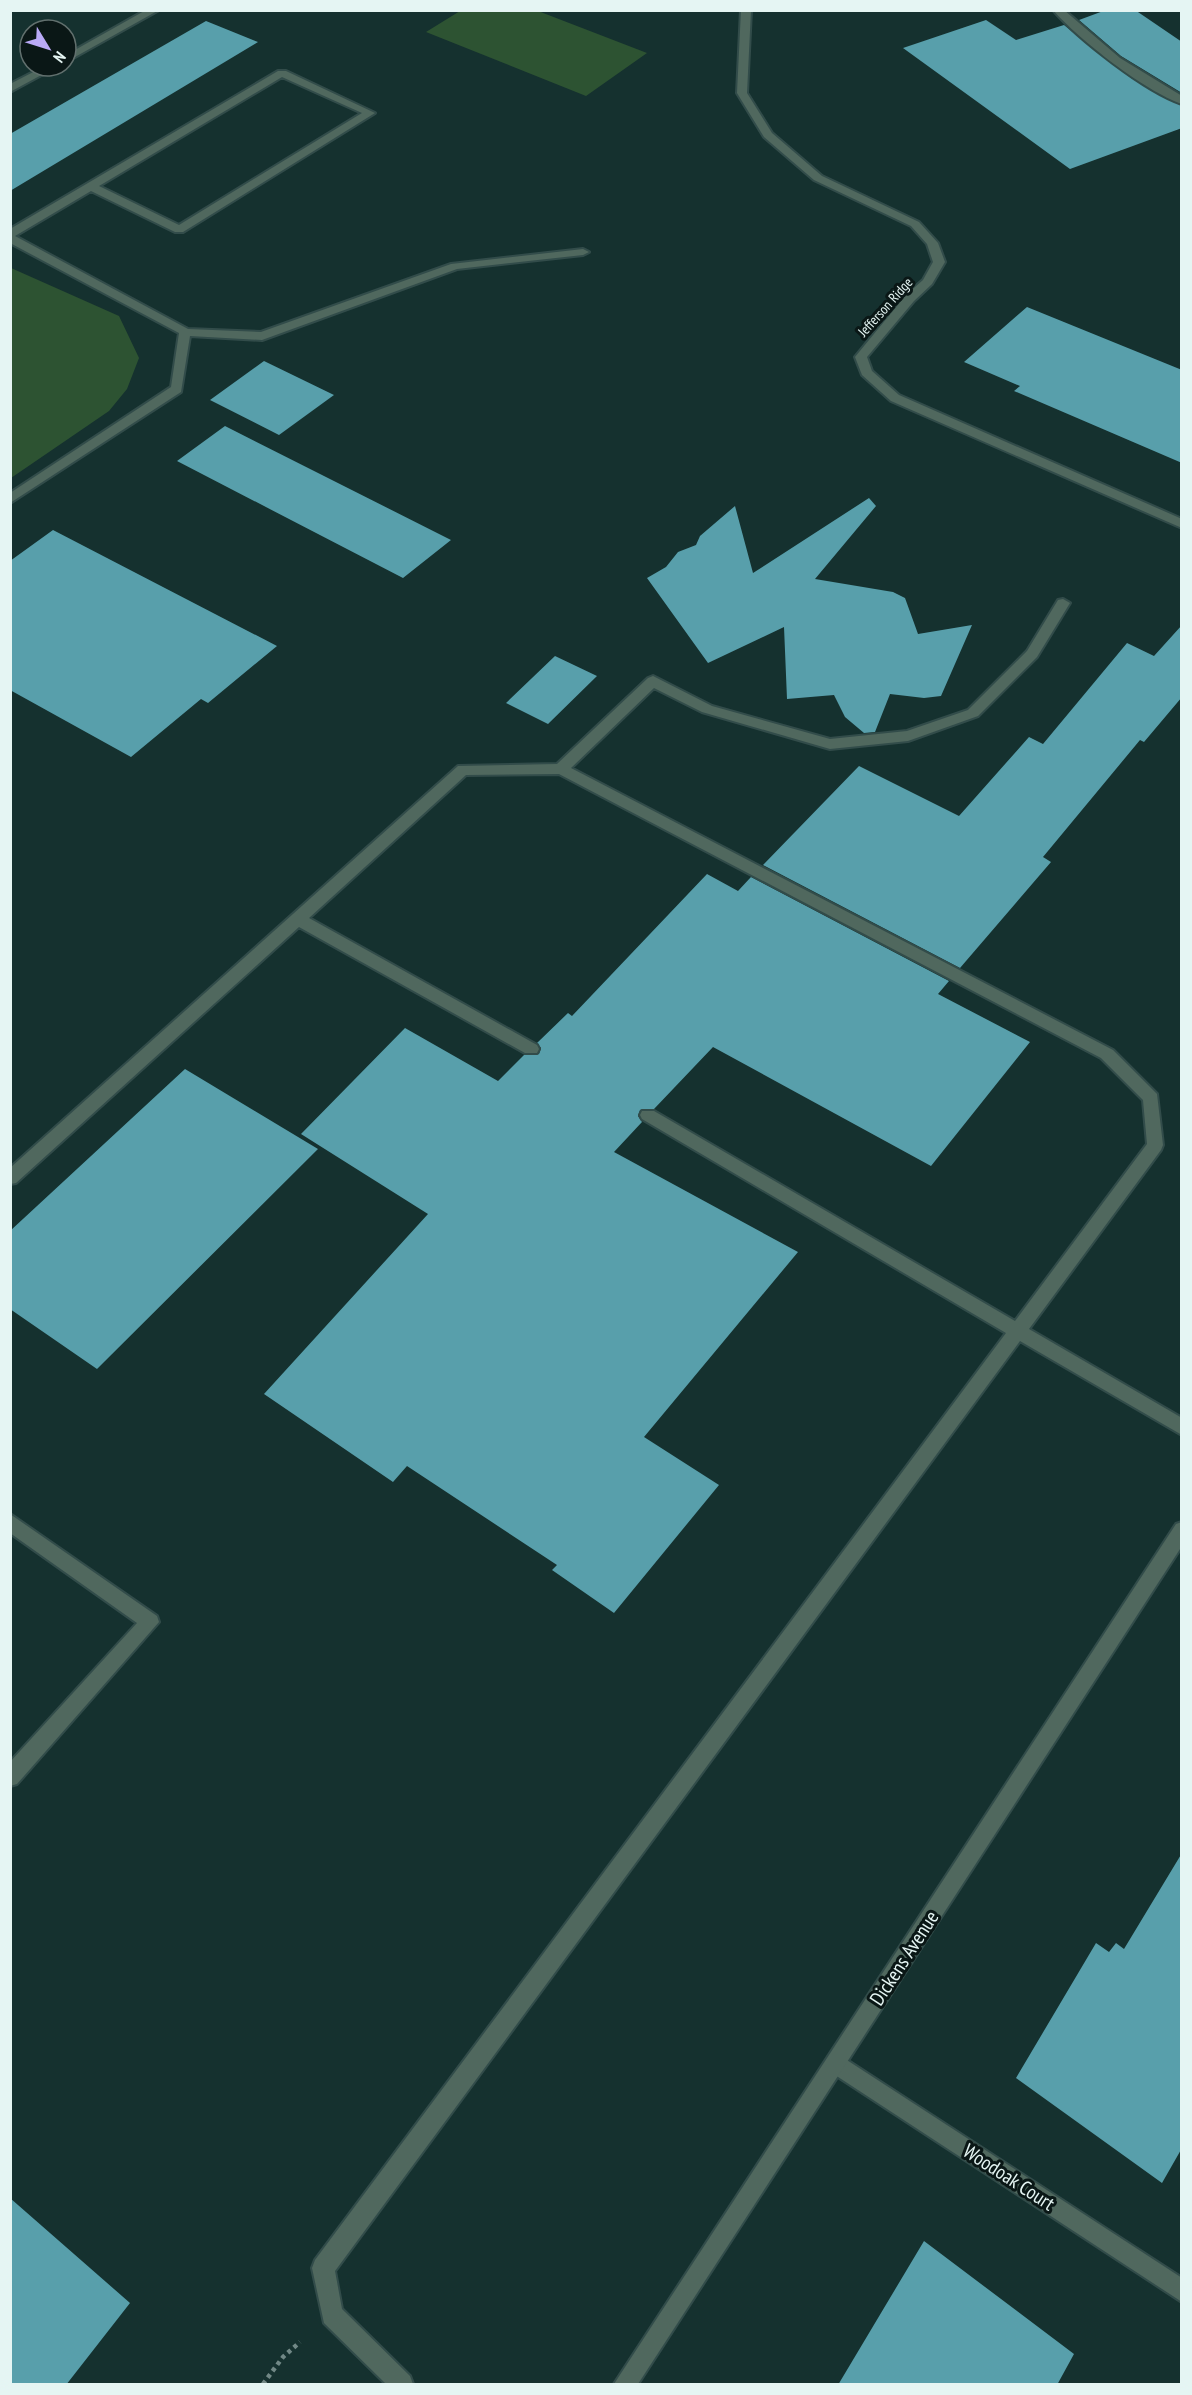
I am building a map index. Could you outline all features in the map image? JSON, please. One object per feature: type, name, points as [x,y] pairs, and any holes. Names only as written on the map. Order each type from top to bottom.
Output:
[{"type":"street","points":[[78,52],[153,10]]},
{"type":"street","name":"Jefferson Ridge","points":[[746,10],[743,31],[742,93],[768,135],[818,178],[915,224],[932,243],[939,262],[928,282],[910,298],[861,357],[866,372],[895,398],[1182,524]]},
{"type":"street","points":[[1058,10],[1085,39],[1140,77],[1182,101]]},
{"type":"street","points":[[91,186],[180,230],[370,112],[282,73],[91,186],[10,236],[185,332],[262,336],[455,266],[583,252]]},
{"type":"street","points":[[10,89],[31,78]]},
{"type":"street","points":[[10,499],[177,389],[185,332]]},
{"type":"street","points":[[561,769],[653,681],[707,709],[830,744],[908,736],[973,713],[1032,654],[1063,603]]},
{"type":"street","points":[[10,1178],[463,770],[561,769],[1107,1054],[1151,1098],[1155,1144],[323,2268],[332,2315],[402,2385]]},
{"type":"street","points":[[298,919],[531,1049]]},
{"type":"street","points":[[648,1115],[1182,1427]]},
{"type":"street","points":[[10,1522],[150,1622],[10,1777]]},
{"type":"street","name":"Dickens Avenue","points":[[625,2385],[1182,1530]]},
{"type":"street","name":"Woodoak Court","points":[[836,2064],[1182,2291]]},
{"type":"path","points":[[263,2385],[283,2356],[332,2315]]},
{"type":"green space","points":[[460,11],[538,11],[647,53],[586,96],[426,32]]},
{"type":"green space","points":[[11,268],[119,316],[139,358],[127,389],[109,411],[11,478]]},
{"type":"building","points":[[1106,10],[1135,10],[1182,42],[1182,93],[1121,56],[1079,20]]},
{"type":"building","points":[[986,20],[1016,40],[1064,25],[1131,78],[1182,106],[1182,128],[1070,169],[903,48]]},
{"type":"building","points":[[206,21],[258,42],[10,191],[10,134]]},
{"type":"building","points":[[1027,307],[1182,370],[1182,463],[1014,391],[1020,386],[964,362]]},
{"type":"building","points":[[264,361],[334,395],[279,435],[210,400]]},
{"type":"building","points":[[225,426],[451,540],[403,578],[177,461]]},
{"type":"building","points":[[869,498],[876,506],[815,579],[893,592],[905,598],[918,634],[972,625],[941,696],[924,698],[890,694],[875,732],[864,733],[845,717],[834,695],[787,699],[784,627],[708,663],[647,578],[666,567],[678,552],[696,545],[700,536],[735,506],[753,573]]},
{"type":"building","points":[[53,530],[277,646],[208,703],[201,699],[131,757],[10,690],[10,561]]},
{"type":"building","points":[[1182,625],[1182,697],[1144,742],[1140,740],[1043,857],[1051,862],[960,968],[763,865],[859,766],[959,816],[1029,737],[1043,744],[1127,643],[1154,656]]},
{"type":"building","points":[[555,656],[597,676],[548,724],[506,703]]},
{"type":"building","points":[[707,874],[738,891],[751,877],[949,981],[938,994],[1030,1042],[931,1166],[713,1047],[654,1109],[640,1110],[638,1116],[642,1122],[614,1152],[798,1252],[644,1437],[719,1485],[614,1613],[552,1570],[557,1565],[407,1466],[393,1482],[264,1394],[428,1214],[301,1134],[405,1028],[498,1081],[524,1055],[539,1054],[541,1048],[537,1043],[568,1013],[572,1016]]},
{"type":"building","points":[[185,1069],[318,1149],[97,1369],[10,1309],[10,1231]]},
{"type":"building","points":[[1182,1853],[1182,2148],[1162,2183],[1016,2078],[1096,1943],[1109,1952],[1116,1943],[1124,1949]]},
{"type":"building","points":[[10,2198],[130,2303],[66,2385],[10,2385]]},
{"type":"building","points":[[924,2241],[1074,2354],[1057,2385],[838,2385]]}]
